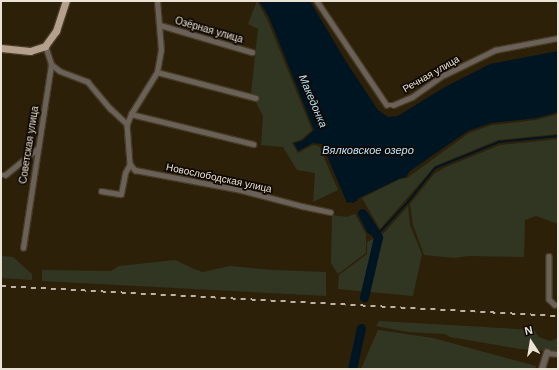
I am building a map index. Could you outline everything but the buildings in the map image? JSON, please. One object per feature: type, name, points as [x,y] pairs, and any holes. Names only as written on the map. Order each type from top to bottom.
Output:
[{"type":"main road","points":[[1,48],[30,51],[45,46],[56,31],[66,1]]},
{"type":"street","points":[[101,191],[121,194],[125,173],[130,164],[127,124],[131,114],[157,72],[161,50],[157,1]]},
{"type":"street","name":"Речная улица","points":[[317,1],[387,104],[393,105],[412,97],[444,75],[495,50],[558,38]]},
{"type":"street","name":"Озёрная улица","points":[[160,25],[252,52]]},
{"type":"street","name":"Советская улица","points":[[23,248],[50,64],[45,46]]},
{"type":"street","points":[[50,64],[60,71],[88,82],[111,109],[127,124]]},
{"type":"street","points":[[157,72],[256,98]]},
{"type":"street","points":[[131,114],[253,144]]},
{"type":"street","points":[[1,175],[5,176],[37,149]]},
{"type":"street","name":"Новослободская улица","points":[[130,164],[136,170],[241,190],[330,212]]},
{"type":"street","points":[[549,256],[549,299],[555,305],[558,305]]},
{"type":"street","points":[[542,369],[547,353],[558,354]]},
{"type":"green space","points":[[257,1],[267,19],[312,130],[302,139],[292,143],[298,153],[313,145],[319,146],[338,190],[313,202],[315,173],[297,170],[283,147],[261,145],[263,116],[251,93],[258,29],[248,24]]},
{"type":"green space","points":[[558,114],[558,134],[498,140],[435,166],[380,229],[362,198],[400,179],[407,178],[469,133],[492,125],[536,120]]},
{"type":"green space","points":[[558,139],[558,224],[536,216],[525,220],[524,257],[468,256],[455,258],[424,255],[413,225],[410,204],[434,174],[446,167],[500,145]]},
{"type":"green space","points":[[408,206],[410,225],[422,254],[413,296],[338,289],[339,275],[367,254],[367,242],[384,233]]},
{"type":"green space","points":[[355,214],[366,234],[366,253],[338,274],[331,263],[332,215],[347,217]]},
{"type":"green space","points":[[1,256],[13,257],[32,274],[32,280],[1,278]]},
{"type":"green space","points":[[175,260],[203,272],[230,266],[272,270],[326,272],[326,296],[42,281],[42,270],[111,271],[119,266]]},
{"type":"green space","points":[[379,321],[534,330],[539,337],[550,341],[558,338],[558,352],[520,349],[450,337],[445,334],[408,332],[376,326]]},
{"type":"green space","points":[[378,330],[433,338],[536,366],[535,369],[361,369]]},
{"type":"water","name":"Вялковское озеро","points":[[259,1],[310,1],[345,60],[378,110],[388,117],[398,116],[443,88],[490,64],[558,51],[558,112],[537,118],[491,123],[468,131],[410,171],[406,177],[357,199],[358,200],[353,203],[347,203],[322,144],[313,143],[298,151],[294,143],[302,141],[314,130],[269,17]]},
{"type":"water","points":[[364,211],[366,214],[368,213],[380,232],[378,237],[372,236],[367,232],[360,218],[362,216],[360,214]]},
{"type":"waterway","points":[[380,232],[408,202],[435,168],[499,142],[558,136]]},
{"type":"waterway","name":"Македонка","points":[[362,213],[378,237],[364,297]]},
{"type":"waterway","name":"Македонка","points":[[352,369],[361,328]]},
{"type":"railway","points":[[1,286],[558,316]]}]
